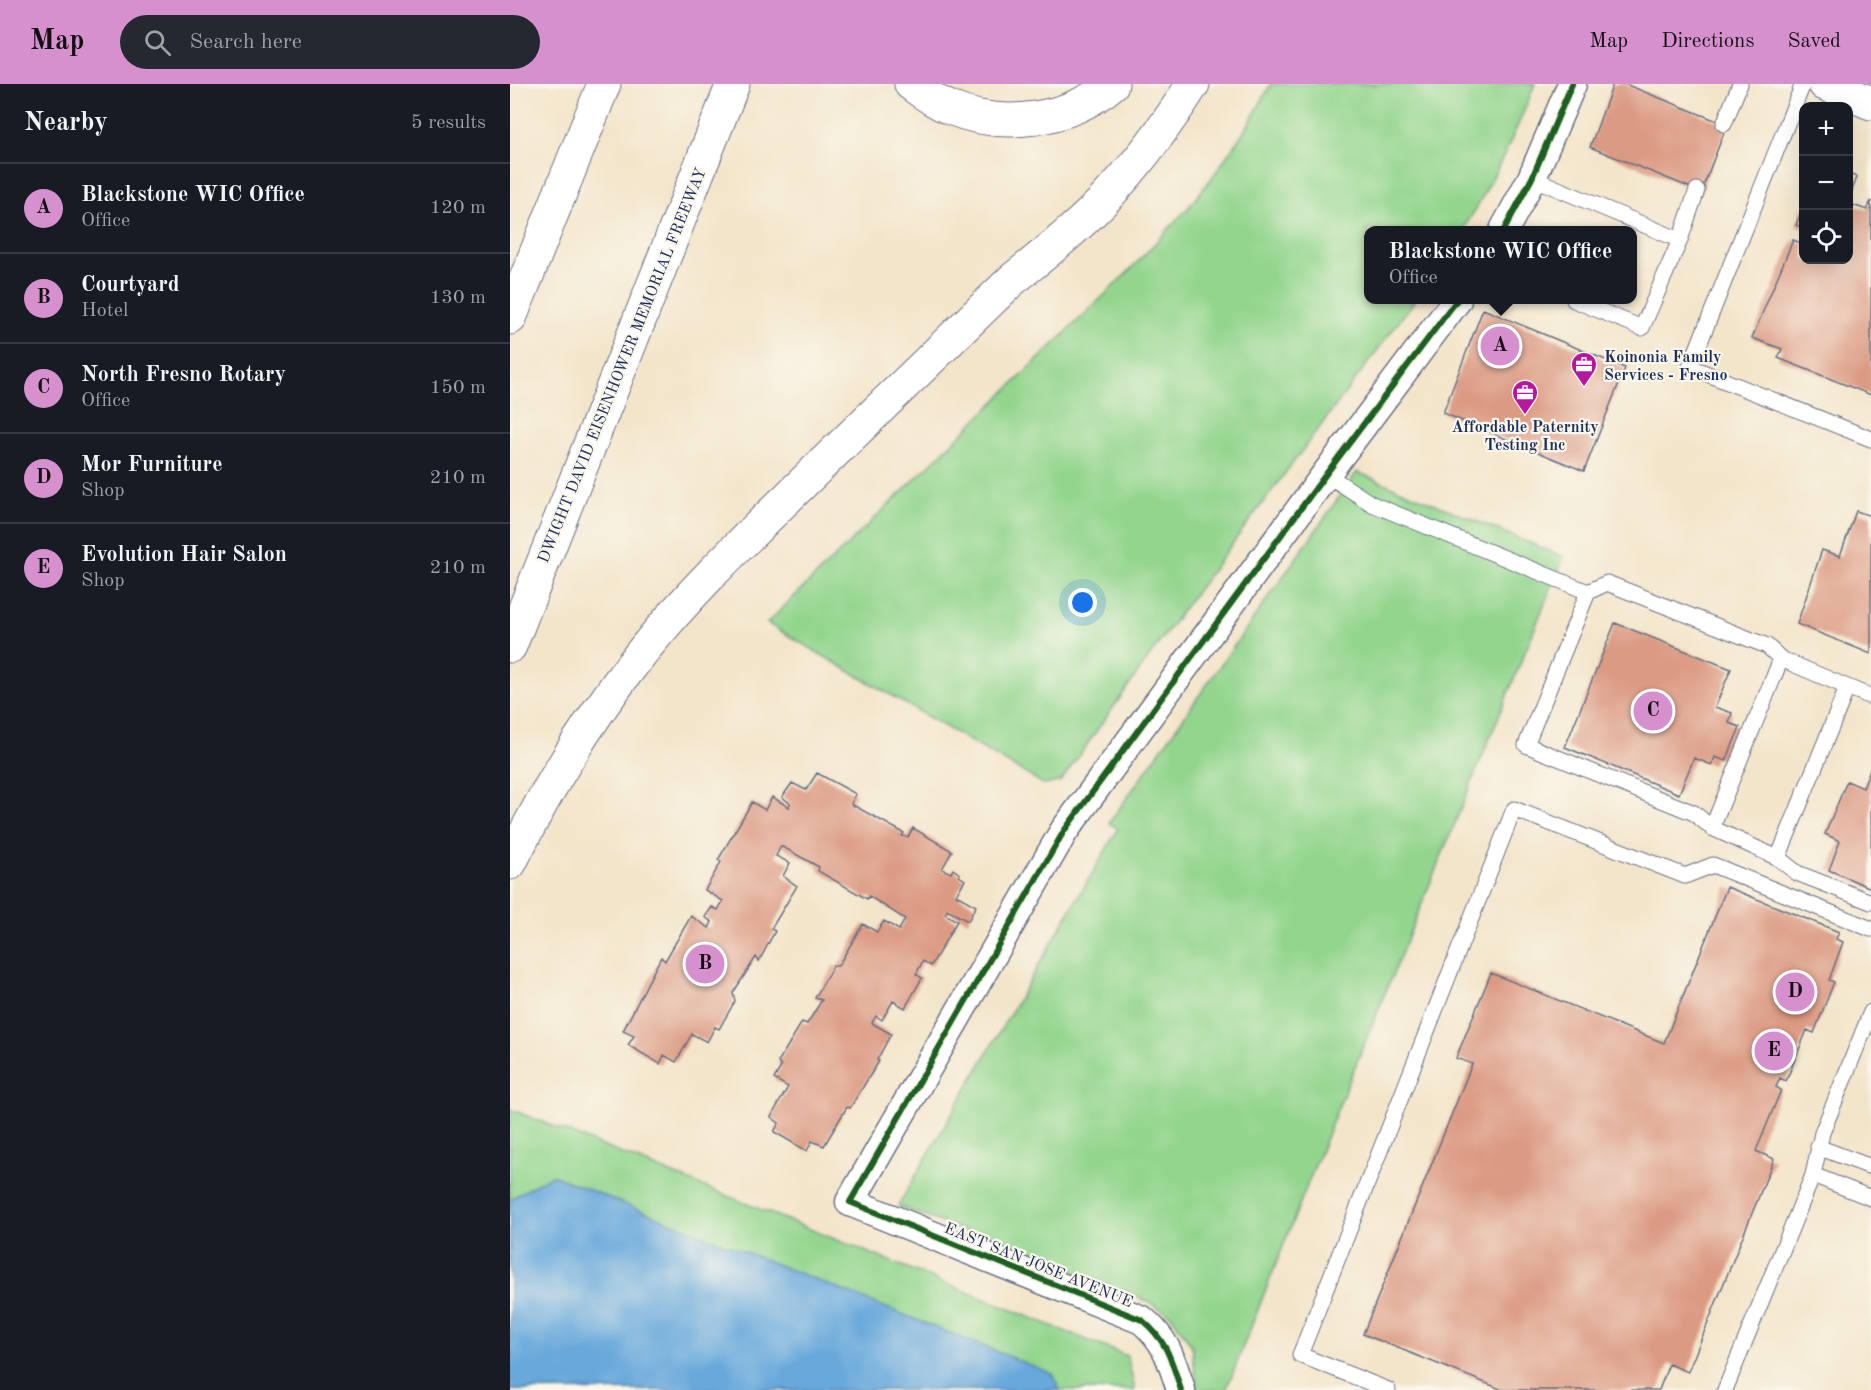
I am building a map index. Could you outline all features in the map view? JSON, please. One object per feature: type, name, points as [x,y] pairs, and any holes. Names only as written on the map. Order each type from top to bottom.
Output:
[{"type":"main road","points":[[510,288],[581,84]]},
{"type":"main road","points":[[510,318],[604,84]]},
{"type":"main road","name":"DWIGHT DAVID EISENHOWER MEMORIAL FREEWAY","points":[[510,646],[733,84]]},
{"type":"main road","points":[[911,84],[951,109],[997,120],[1022,120],[1051,115],[1079,106],[1112,84]]},
{"type":"main road","points":[[510,863],[538,808],[575,745],[636,660],[719,564],[1012,280],[1045,254],[1104,200],[1161,133],[1193,84]]},
{"type":"main road","points":[[1825,84],[1871,103]]},
{"type":"street","points":[[1506,226],[1532,178],[1572,84]]},
{"type":"street","points":[[1326,474],[1454,304]]},
{"type":"street","name":"EAST SAN JOSE AVENUE","points":[[1181,1390],[1166,1346],[1155,1331],[1142,1320],[850,1202],[1064,831],[1326,474]]},
{"type":"lane","points":[[1724,124],[1740,84]]},
{"type":"lane","points":[[1803,84],[1690,367],[1871,439]]},
{"type":"lane","points":[[1532,178],[1680,240]]},
{"type":"lane","points":[[1584,304],[1642,328],[1680,240],[1697,190]]},
{"type":"lane","points":[[1326,474],[1372,504],[1588,592]]},
{"type":"lane","points":[[1871,697],[1781,659],[1767,646],[1607,583],[1588,592],[1526,745],[1694,813],[1712,828],[1778,858],[1797,873],[1871,902]]},
{"type":"lane","points":[[1712,828],[1781,659]]},
{"type":"lane","points":[[1778,858],[1848,688]]},
{"type":"lane","points":[[1388,1390],[1300,1355],[1514,808],[1685,876],[1713,866],[1871,929]]},
{"type":"lane","points":[[1725,1390],[1813,1175],[1822,1133],[1871,1012]]},
{"type":"lane","points":[[1818,1147],[1871,1167]]},
{"type":"lane","points":[[1813,1175],[1871,1198]]},
{"type":"green space","points":[[1271,84],[1535,84],[1484,195],[1465,226],[1364,226],[1364,304],[1412,304],[1181,612],[1061,781],[1045,785],[767,623],[1128,272],[1188,208],[1247,127]]},
{"type":"green space","points":[[1357,472],[1564,557],[1335,1115],[1226,1390],[1197,1390],[1192,1346],[1171,1315],[1137,1296],[898,1206],[1118,829],[1109,823]]},
{"type":"green space","points":[[510,1109],[1127,1356],[1135,1390],[510,1390]]},
{"type":"water","points":[[552,1175],[1053,1374],[1060,1390],[510,1390],[510,1199]]},
{"type":"building","points":[[1613,84],[1625,84],[1727,125],[1701,192],[1590,147]]},
{"type":"building","points":[[1853,176],[1857,177],[1853,188]]},
{"type":"building","points":[[1871,201],[1871,395],[1778,358],[1782,349],[1752,338],[1793,240],[1799,242],[1799,264],[1853,264],[1853,205],[1867,210]]},
{"type":"building","points":[[1483,309],[1625,368],[1584,471],[1443,413]]},
{"type":"building","points":[[1856,511],[1871,516],[1871,654],[1797,624],[1822,550],[1840,556]]},
{"type":"building","points":[[1615,623],[1731,669],[1715,707],[1732,713],[1729,723],[1740,727],[1726,761],[1715,757],[1712,765],[1694,758],[1679,794],[1565,747]]},
{"type":"building","points":[[1871,767],[1871,888],[1829,870],[1840,841],[1825,834],[1847,781],[1863,788]]},
{"type":"building","points":[[817,773],[856,794],[851,804],[904,833],[902,836],[908,837],[913,828],[952,851],[942,869],[951,873],[953,869],[960,874],[959,876],[965,880],[956,895],[976,906],[968,921],[947,910],[945,914],[957,921],[931,966],[923,961],[916,974],[922,978],[905,1008],[893,1001],[882,1020],[876,1016],[872,1023],[891,1034],[877,1060],[879,1061],[850,1108],[847,1107],[824,1146],[812,1141],[807,1151],[774,1132],[779,1123],[771,1117],[788,1087],[774,1079],[781,1067],[778,1062],[802,1022],[807,1024],[822,1000],[815,998],[833,966],[838,966],[863,924],[877,932],[884,921],[899,930],[905,919],[869,896],[867,899],[818,871],[819,867],[781,846],[776,856],[790,863],[783,876],[797,886],[771,929],[775,931],[759,961],[756,957],[733,993],[735,1001],[719,1029],[715,1027],[707,1042],[692,1034],[676,1062],[664,1055],[660,1064],[628,1045],[634,1036],[623,1031],[661,957],[665,961],[691,916],[709,928],[712,922],[705,917],[712,907],[718,910],[723,901],[705,890],[721,862],[718,860],[752,802],[765,810],[772,797],[789,807],[790,803],[782,797],[792,783],[806,790]]},
{"type":"building","points":[[1727,887],[1839,932],[1836,939],[1843,942],[1829,980],[1834,982],[1814,1033],[1807,1030],[1786,1081],[1780,1078],[1776,1087],[1781,1090],[1756,1151],[1774,1159],[1688,1372],[1669,1364],[1659,1390],[1503,1390],[1363,1334],[1472,1064],[1456,1058],[1491,973],[1664,1043]]},
{"type":"cycle path","points":[[1506,226],[1532,178],[1572,84]]},
{"type":"cycle path","points":[[1181,1390],[1163,1343],[1142,1320],[850,1202],[1064,831],[1454,304]]},
{"type":"place","name":"Blackstone WIC Office","points":[[1500,346]]},
{"type":"place","name":"Koinonia Family Services - Fresno","points":[[1584,388]]},
{"type":"place","name":"Affordable Paternity Testing Inc","points":[[1525,416]]},
{"type":"place","name":"North Fresno Rotary","points":[[1653,711]]},
{"type":"place","name":"Courtyard","points":[[705,964]]},
{"type":"place","name":"Mor Furniture","points":[[1795,992]]},
{"type":"place","name":"Evolution Hair Salon","points":[[1774,1051]]}]
